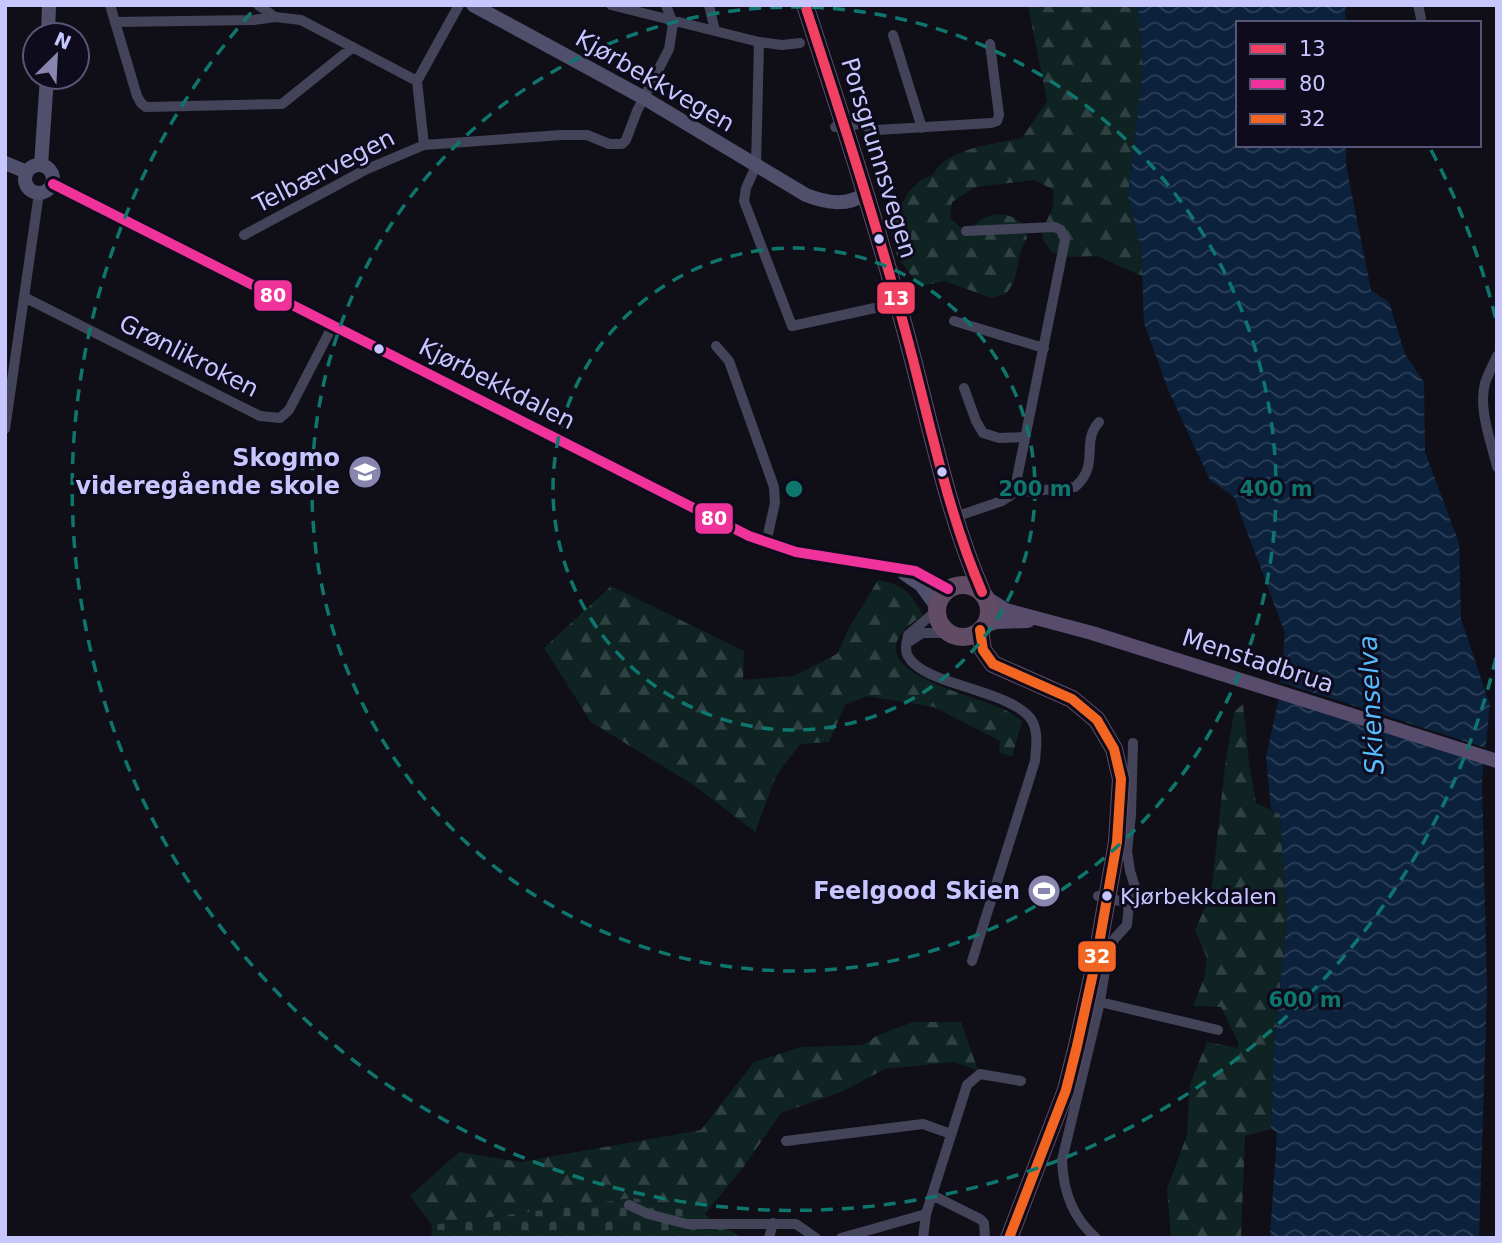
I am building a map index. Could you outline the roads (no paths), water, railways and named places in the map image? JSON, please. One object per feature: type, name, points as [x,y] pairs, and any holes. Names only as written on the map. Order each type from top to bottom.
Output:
[{"type":"highway","name":"Porsgrunnsvegen","points":[[794,5],[840,126]]},
{"type":"highway","name":"Porsgrunnsvegen","points":[[805,5],[890,307],[914,367],[962,542],[984,595]]},
{"type":"highway","name":"Porsgrunnsvegen","points":[[951,587],[958,576],[962,542]]},
{"type":"highway","points":[[1009,1238],[1069,1079],[1092,982],[1103,897],[1120,814],[1121,779],[1109,738],[1089,711],[1072,699],[993,664],[983,650],[982,628],[989,609],[984,595],[966,584],[951,587],[941,596],[936,609],[940,623],[955,635],[982,666],[1010,680],[1039,686]]},
{"type":"highway","points":[[955,635],[975,634],[982,628]]},
{"type":"main road","name":"Menstadbrua","points":[[984,595],[1006,610],[1073,627],[1497,761]]},
{"type":"main road","name":"Menstadbrua","points":[[982,628],[996,622],[1044,621]]},
{"type":"street","points":[[110,5],[137,96],[141,103],[153,107],[282,104],[353,47]]},
{"type":"street","points":[[258,5],[275,17]]},
{"type":"street","points":[[424,145],[417,80],[459,5]]},
{"type":"street","name":"Kjørbekkvegen","points":[[473,5],[643,98],[814,198],[859,194]]},
{"type":"street","points":[[611,5],[759,42],[782,45],[800,43]]},
{"type":"street","points":[[643,98],[669,49],[674,30],[666,5]]},
{"type":"street","points":[[709,5],[715,31]]},
{"type":"street","points":[[1418,5],[1421,18]]},
{"type":"street","points":[[115,22],[253,20],[275,17],[301,20],[417,80]]},
{"type":"street","name":"Porsgrunnsvegen","points":[[893,35],[922,128]]},
{"type":"street","points":[[759,42],[756,166],[746,188],[744,201],[792,326],[884,306]]},
{"type":"street","points":[[840,126],[859,124],[877,130],[997,121],[999,115],[990,44]]},
{"type":"street","points":[[41,165],[46,91]]},
{"type":"street","name":"Telbærvegen","points":[[244,235],[387,159],[424,145],[561,135],[587,135],[609,144],[622,144],[643,98]]},
{"type":"street","points":[[5,163],[27,172]]},
{"type":"street","points":[[41,165],[46,166],[53,174],[53,184],[47,191],[39,193],[27,186],[27,172],[30,168],[41,165]]},
{"type":"street","name":"Kjørbekkdalen","points":[[53,184],[332,327],[766,543],[811,556],[915,571],[951,587]]},
{"type":"street","points":[[5,429],[39,193]]},
{"type":"street","points":[[966,231],[1047,226],[1061,230],[1065,240],[1014,493]]},
{"type":"street","name":"Grønlikroken","points":[[24,297],[260,416],[270,418],[280,418],[289,410],[332,327]]},
{"type":"street","points":[[954,321],[1044,348]]},
{"type":"street","points":[[716,346],[729,361],[774,487],[775,503],[766,543]]},
{"type":"street","points":[[1497,356],[1485,382],[1483,395],[1497,467]]},
{"type":"street","points":[[964,388],[983,433],[999,438],[1024,437]]},
{"type":"street","points":[[955,517],[1002,501],[1014,493],[1075,487],[1088,472],[1092,435],[1099,422]]},
{"type":"street","name":"Kjørbekkdalen","points":[[895,567],[921,585],[936,609]]},
{"type":"street","points":[[936,609],[908,635],[908,656],[916,666],[1014,705],[1031,720],[1037,736],[1035,761],[972,961]]},
{"type":"street","points":[[906,643],[922,633],[955,635]]},
{"type":"street","points":[[1096,1238],[1078,1219],[1070,1203],[1063,1179],[1062,1160],[1100,1002],[1108,951],[1115,938],[1128,925],[1129,903],[1135,887],[1127,851],[1132,803],[1133,743]]},
{"type":"street","points":[[1103,897],[1129,903]]},
{"type":"street","points":[[1100,1002],[1218,1030]]},
{"type":"street","points":[[923,1238],[926,1214],[967,1085],[980,1074],[1021,1081]]},
{"type":"street","points":[[786,1142],[923,1124],[951,1134]]},
{"type":"street","points":[[932,1195],[980,1219],[984,1223],[985,1238]]},
{"type":"street","points":[[629,1205],[656,1217],[687,1224],[796,1224],[816,1238]]},
{"type":"street","points":[[841,1238],[926,1214]]},
{"type":"street","points":[[769,1238],[773,1223]]},
{"type":"water","name":"Skienselva","points":[[1138,5],[1345,5],[1346,21],[1236,21],[1236,147],[1346,147],[1346,165],[1371,290],[1389,302],[1405,354],[1424,382],[1425,452],[1459,543],[1461,619],[1490,705],[1482,780],[1487,992],[1479,1238],[1270,1238],[1277,1132],[1271,1129],[1274,1045],[1287,917],[1280,814],[1271,809],[1266,757],[1279,698],[1285,633],[1234,497],[1210,480],[1169,392],[1144,323],[1141,247],[1128,197],[1143,68]]},
{"type":"place","name":"Skogmo videregående skole","points":[[365,472]]},
{"type":"place","name":"Feelgood Skien","points":[[1044,891]]},
{"type":"place","name":"Kjørbekkdalen","points":[[1107,896]]}]
